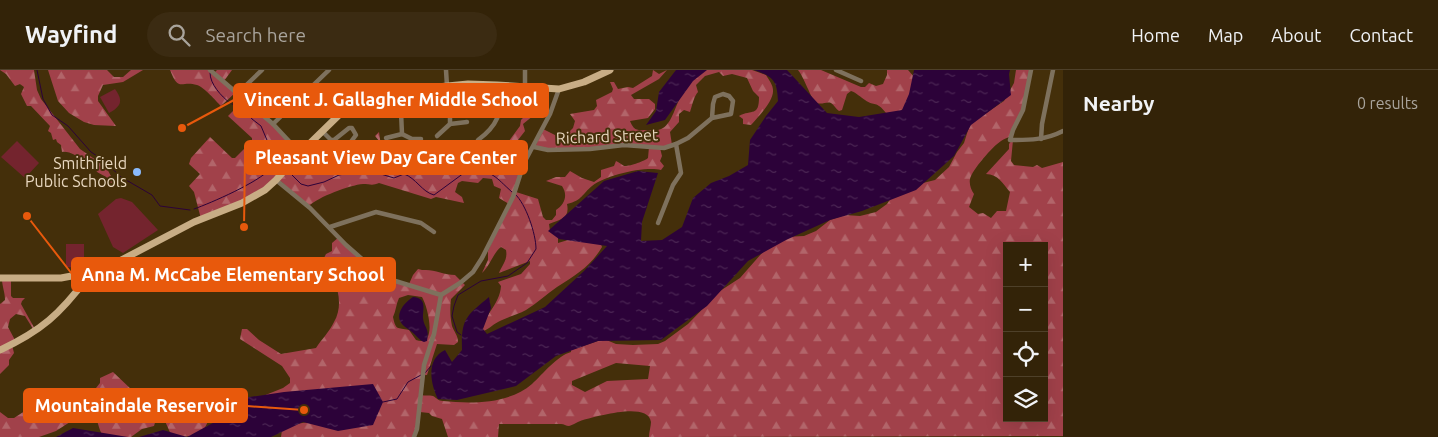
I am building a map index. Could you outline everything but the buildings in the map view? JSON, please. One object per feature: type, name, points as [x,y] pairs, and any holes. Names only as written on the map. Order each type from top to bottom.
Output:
[{"type":"main road","points":[[0,350],[40,328],[66,304],[87,278],[194,222],[254,197],[276,180],[300,153],[340,114],[360,100],[386,92],[448,86],[503,85],[559,89],[584,82],[610,70]]},
{"type":"main road","points":[[0,278],[61,278],[77,276],[87,278]]},
{"type":"street","points":[[210,70],[272,124],[300,153]]},
{"type":"street","points":[[238,93],[262,70]]},
{"type":"street","points":[[272,124],[329,70]]},
{"type":"street","points":[[446,70],[450,124]]},
{"type":"street","points":[[525,70],[525,88]]},
{"type":"street","points":[[836,70],[861,80]]},
{"type":"street","points":[[1031,70],[1023,110],[1010,140],[1041,139],[1054,136],[1063,131]]},
{"type":"street","points":[[1041,139],[1042,122],[1053,70]]},
{"type":"street","points":[[478,140],[489,132],[499,118],[503,85]]},
{"type":"street","points":[[414,437],[418,429],[424,365],[434,334],[441,295],[473,272],[482,258],[502,216],[514,197],[524,163],[550,114],[559,89]]},
{"type":"street","points":[[400,90],[402,134]]},
{"type":"street","name":"Richard Street","points":[[534,147],[548,150],[590,149],[624,145],[664,148],[688,138],[712,118],[732,114],[733,100],[729,96],[720,94],[714,100],[712,118]]},
{"type":"street","points":[[437,136],[450,124],[467,122]]},
{"type":"street","points":[[322,131],[331,140],[334,140],[349,128],[352,128],[356,135],[350,143]]},
{"type":"street","points":[[386,138],[402,134],[421,139]]},
{"type":"street","points":[[658,223],[673,185],[681,173],[676,144]]},
{"type":"street","points":[[276,180],[310,208],[352,251],[378,273],[392,280],[441,295]]},
{"type":"street","points":[[330,227],[376,212],[421,223],[434,232]]},
{"type":"shaded area","points":[[115,89],[120,103],[117,108],[109,113],[100,97]]},
{"type":"shaded area","points":[[17,141],[39,163],[25,178],[1,157]]},
{"type":"shaded area","points":[[121,198],[132,202],[158,230],[123,253],[113,247],[98,214],[116,199]]},
{"type":"shaded area","points":[[66,244],[84,244],[84,268],[66,267]]},
{"type":"green space","points":[[0,70],[34,70],[37,90],[41,99],[80,149],[106,167],[117,187],[112,183],[106,182],[109,180],[107,178],[95,169],[92,170],[92,167],[88,168],[89,164],[82,162],[78,157],[71,153],[62,152],[61,145],[56,139],[53,140],[51,133],[48,131],[50,126],[31,106],[27,106],[21,94],[24,87],[20,84],[15,86],[6,74]]},
{"type":"green space","points":[[48,70],[107,70],[114,77],[123,77],[131,70],[143,70],[123,82],[103,85],[98,101],[116,126],[94,125],[84,122],[69,113],[58,101]]},
{"type":"green space","points":[[170,70],[210,70],[214,73],[217,70],[232,70],[224,81],[236,92],[221,106],[200,86],[178,84]]},
{"type":"green space","points":[[653,70],[659,74],[667,70],[659,79],[631,95],[634,99],[649,99],[655,104],[655,109],[648,118],[630,121],[633,127],[638,130],[656,130],[666,126],[684,91],[702,70],[752,70],[766,75],[772,86],[773,94],[765,109],[751,125],[743,124],[743,119],[739,116],[756,110],[759,103],[759,97],[753,91],[747,78],[732,74],[723,76],[719,72],[705,76],[696,85],[698,92],[690,112],[684,110],[679,114],[679,122],[670,132],[672,145],[660,148],[662,156],[660,161],[664,166],[661,170],[636,170],[606,178],[592,186],[579,199],[567,204],[566,215],[549,224],[550,231],[558,236],[558,243],[588,234],[598,236],[602,247],[593,260],[577,274],[526,310],[501,320],[481,332],[484,321],[498,299],[501,286],[498,282],[521,274],[530,264],[530,261],[499,273],[506,257],[506,250],[501,247],[482,273],[488,260],[488,251],[509,204],[499,198],[501,189],[494,186],[492,179],[483,178],[478,183],[462,181],[458,183],[455,192],[462,197],[464,203],[436,197],[431,199],[379,183],[357,185],[343,189],[319,199],[309,206],[277,178],[253,197],[201,219],[194,192],[189,186],[200,174],[189,164],[191,158],[210,137],[232,158],[235,158],[252,141],[252,138],[228,116],[245,99],[300,152],[309,144],[320,160],[331,167],[335,167],[348,155],[360,162],[364,162],[379,145],[380,142],[375,136],[379,132],[381,146],[388,159],[410,154],[413,158],[417,158],[470,145],[476,150],[491,148],[498,142],[506,145],[520,126],[521,120],[537,103],[539,111],[523,124],[525,131],[511,149],[514,158],[525,162],[516,192],[538,199],[543,217],[546,220],[552,220],[556,215],[556,210],[562,205],[565,193],[562,186],[546,181],[556,177],[565,177],[570,171],[594,182],[601,177],[601,170],[614,166],[616,161],[626,166],[636,164],[648,158],[649,147],[563,150],[535,147],[543,129],[557,136],[564,137],[573,128],[575,121],[570,114],[594,110],[597,106],[596,100],[612,92],[613,89],[610,82],[614,82],[618,89],[633,88],[652,76]]},
{"type":"green space","points":[[798,70],[821,70],[861,87],[865,87],[869,83],[876,86],[883,84],[887,70],[908,70],[915,78],[907,105],[898,114],[886,113],[880,106],[868,102],[851,91],[847,94],[842,110],[839,111],[831,103],[819,104],[815,102]]},
{"type":"green space","points":[[1016,70],[1031,70],[1023,109],[1012,136],[1002,140],[993,148],[979,164],[970,179],[971,189],[974,194],[969,207],[978,214],[983,213],[991,218],[997,211],[1006,211],[1010,192],[997,178],[986,174],[1009,149],[1009,144],[1012,140],[1011,161],[1014,165],[1033,167],[1037,165],[1042,168],[1063,162],[1063,436],[649,437],[651,422],[648,416],[641,412],[632,411],[599,416],[569,426],[561,424],[499,424],[498,437],[448,437],[442,419],[429,413],[420,412],[415,437],[281,437],[282,430],[296,424],[309,422],[263,396],[283,388],[290,383],[290,378],[282,366],[240,339],[242,329],[247,329],[259,340],[281,354],[316,348],[334,322],[339,306],[337,289],[324,258],[326,254],[332,251],[332,243],[339,237],[378,273],[409,284],[418,269],[429,270],[455,275],[465,285],[451,299],[451,322],[458,342],[454,345],[437,344],[427,375],[424,375],[421,395],[433,396],[441,401],[466,402],[490,401],[512,396],[532,384],[555,361],[571,352],[571,350],[604,339],[616,344],[633,345],[658,344],[665,341],[688,324],[720,291],[740,278],[769,245],[784,237],[804,236],[816,231],[830,220],[845,215],[860,216],[876,212],[887,204],[893,195],[907,187],[935,180],[949,167],[964,143],[970,124],[1004,101],[1014,83]],"holes":[[[408,295],[422,297],[429,317],[429,333],[423,341],[416,340],[409,330],[398,328],[393,317],[399,298]],[[616,363],[650,366],[648,379],[607,381],[585,392],[572,385],[572,381]]]},
{"type":"green space","points":[[2,279],[11,279],[11,296],[13,298],[25,298],[21,304],[36,331],[25,316],[16,314],[10,319],[8,327],[16,342],[12,345],[14,353],[9,360],[9,365],[0,374],[0,304],[5,300]]},
{"type":"green space","points":[[113,372],[133,391],[165,390],[174,416],[179,423],[192,423],[209,416],[207,423],[196,434],[185,437],[172,437],[161,412],[157,416],[154,426],[142,429],[131,437],[104,437],[92,411],[76,416],[56,431],[39,437],[0,437],[0,412],[8,418],[14,418],[31,407],[41,408],[48,406],[63,410],[88,409],[95,403],[96,388],[100,383],[100,378]]},
{"type":"water","points":[[676,70],[707,70],[693,81],[665,120],[646,125],[656,111],[659,92]]},
{"type":"water","points":[[754,70],[787,70],[827,113],[859,117],[902,110],[909,94],[914,70],[1010,70],[1011,95],[971,125],[954,156],[916,190],[862,211],[830,220],[786,240],[748,261],[707,306],[661,340],[598,341],[556,356],[516,386],[457,400],[438,399],[433,386],[432,365],[439,354],[445,350],[452,362],[462,350],[464,325],[466,319],[475,309],[489,297],[491,308],[483,329],[487,334],[545,307],[584,271],[607,246],[559,239],[548,231],[604,181],[638,171],[658,173],[642,222],[641,241],[662,240],[682,227],[693,198],[711,183],[729,176],[748,165],[750,140],[778,101],[777,89],[773,81],[766,75]]},
{"type":"water","points":[[413,297],[420,299],[423,304],[423,318],[428,333],[427,341],[424,342],[402,324],[399,316],[407,302]]},
{"type":"water","points":[[373,384],[383,402],[373,425],[338,431],[303,422],[271,437],[187,437],[222,418],[236,399],[284,392]]},
{"type":"water","points":[[73,428],[128,437],[56,437]]},
{"type":"water","points":[[163,430],[187,437],[139,437]]},
{"type":"waterway","points":[[37,70],[43,99],[52,115],[68,126],[91,152],[103,160],[121,177],[152,195],[160,206],[190,210]]},
{"type":"waterway","points":[[210,73],[210,77],[217,90],[230,103]]},
{"type":"waterway","points":[[194,209],[256,180],[270,169],[275,160],[261,126],[252,119],[243,107],[232,104]]},
{"type":"waterway","points":[[272,168],[281,168]]},
{"type":"waterway","points":[[289,172],[301,184],[308,186],[324,182],[339,175],[356,172],[374,172],[394,178],[404,174],[434,195],[468,170],[489,173],[512,192]]},
{"type":"waterway","points":[[461,335],[457,332],[452,316],[458,295],[481,281],[508,276],[527,263],[536,249],[530,220],[515,194]]},
{"type":"waterway","points":[[425,373],[431,366]]},
{"type":"waterway","points":[[383,402],[397,399],[408,382],[421,375]]},
{"type":"place","name":"Vincent J. Gallagher Middle School","points":[[182,128]]},
{"type":"place","name":"Smithfield Public Schools","points":[[137,172]]},
{"type":"place","name":"Anna M. McCabe Elementary School","points":[[27,216]]},
{"type":"place","name":"Pleasant View Day Care Center","points":[[244,227]]},
{"type":"place","name":"Mountaindale Reservoir","points":[[304,410]]}]
